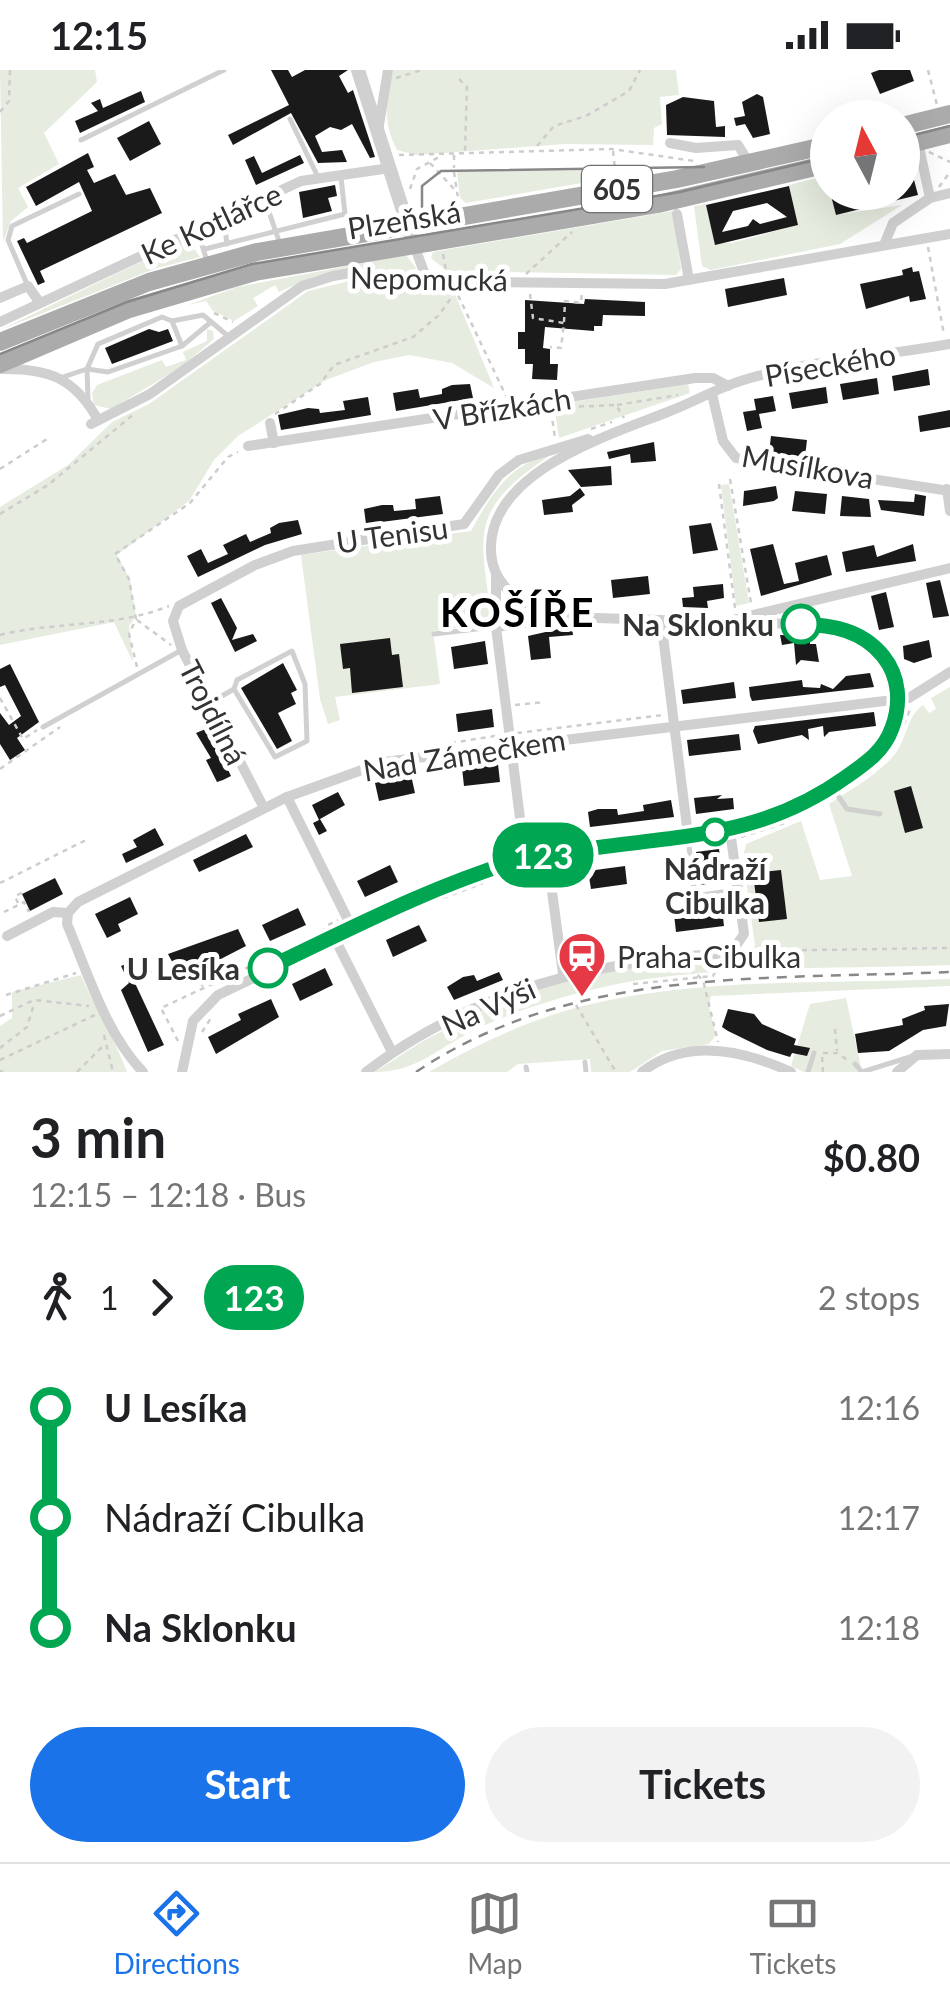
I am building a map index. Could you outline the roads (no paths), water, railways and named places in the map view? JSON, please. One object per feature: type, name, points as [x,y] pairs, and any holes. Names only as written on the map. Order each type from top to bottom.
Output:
[{"type":"main road","points":[[920,121],[945,115]]},
{"type":"main road","points":[[920,145],[950,134]]},
{"type":"main road","name":"Plzeňská","points":[[0,342],[206,256],[279,238],[360,232],[810,149]]},
{"type":"main road","name":"Plzeňská","points":[[0,366],[166,296],[255,272],[658,204],[810,168]]},
{"type":"street","points":[[358,70],[377,132],[393,166],[405,224],[426,280]]},
{"type":"street","points":[[377,132],[386,74]]},
{"type":"street","points":[[670,144],[696,148],[738,145],[750,162]]},
{"type":"street","points":[[920,161],[930,198]]},
{"type":"street","name":"Ke Kotlářce","points":[[0,322],[197,229],[318,178],[393,166]]},
{"type":"street","points":[[884,245],[892,223],[930,198],[950,193]]},
{"type":"street","points":[[678,214],[689,280]]},
{"type":"street","name":"Nepomucká","points":[[88,402],[95,422],[150,394],[302,286],[333,276],[356,272],[400,281],[528,278],[642,285],[950,234]]},
{"type":"street","points":[[0,298],[28,286],[40,303]]},
{"type":"street","name":"Píseckého","points":[[594,437],[748,378],[950,344]]},
{"type":"street","points":[[0,366],[34,369],[62,378],[88,402]]},
{"type":"street","name":"V Břízkách","points":[[248,446],[511,406],[550,404],[706,377],[728,386]]},
{"type":"street","name":"Musílkova","points":[[712,394],[723,441],[736,458],[948,490]]},
{"type":"street","points":[[270,423],[274,443]]},
{"type":"street","points":[[525,858],[490,546],[500,509],[512,493],[594,437]]},
{"type":"street","name":"U Tenisu","points":[[174,609],[185,600],[293,551],[464,524],[498,475],[518,460],[594,437]]},
{"type":"street","points":[[948,490],[950,511]]},
{"type":"street","points":[[730,621],[853,588],[950,568]]},
{"type":"street","points":[[496,574],[509,592],[528,605],[564,617]]},
{"type":"street","name":"Trojdílná","points":[[174,609],[182,650],[264,808]]},
{"type":"street","points":[[182,1072],[193,1021],[218,994],[454,881],[525,858],[548,860],[730,830],[802,807],[871,759],[888,739],[899,697],[884,657],[865,639],[846,630],[730,621],[564,617],[496,626]]},
{"type":"street","points":[[661,620],[688,835]]},
{"type":"street","name":"Nad Zámečkem","points":[[7,936],[53,912],[68,913],[78,902],[264,808],[384,762],[512,738],[899,697],[929,689],[950,672]]},
{"type":"street","points":[[288,797],[352,928]]},
{"type":"street","points":[[730,830],[738,890]]},
{"type":"street","points":[[548,860],[563,974]]},
{"type":"street","name":"Na Výši","points":[[366,1072],[392,1052],[508,992],[563,974],[661,956],[731,953],[744,934],[738,890]]},
{"type":"street","points":[[68,913],[67,924],[104,1008],[128,1056],[143,1072]]},
{"type":"street","points":[[334,937],[392,1052]]},
{"type":"street","points":[[642,1072],[667,1057],[717,1050],[791,1072]]},
{"type":"street","points":[[897,1072],[917,1055],[943,1051],[950,1054]]},
{"type":"lane","points":[[80,140],[224,70]]},
{"type":"lane","points":[[290,119],[318,178]]},
{"type":"lane","points":[[340,174],[345,214],[360,232]]},
{"type":"lane","points":[[28,286],[8,240],[12,226],[79,194]]},
{"type":"lane","points":[[251,216],[268,209],[279,238]]},
{"type":"lane","points":[[197,229],[206,256],[227,244],[279,238],[345,214]]},
{"type":"lane","points":[[227,244],[224,229],[230,226]]},
{"type":"lane","points":[[162,317],[166,296]]},
{"type":"lane","points":[[88,402],[88,370],[98,344],[162,317],[172,321],[210,319],[228,336]]},
{"type":"lane","points":[[62,378],[88,370],[108,372],[161,350],[182,346],[210,319]]},
{"type":"lane","points":[[172,321],[182,346]]},
{"type":"lane","points":[[150,322],[154,331]]},
{"type":"lane","points":[[434,634],[496,626]]},
{"type":"lane","points":[[42,727],[182,650]]},
{"type":"lane","points":[[208,704],[234,688],[237,680],[292,651],[304,684],[307,741],[275,757],[234,688]]},
{"type":"lane","points":[[832,787],[847,808],[880,814]]},
{"type":"lane","points":[[688,835],[695,896],[738,890]]},
{"type":"lane","points":[[808,1072],[814,1052]]},
{"type":"lane","points":[[855,1064],[862,1072],[917,1055]]},
{"type":"lane","points":[[585,1062],[586,1072]]},
{"type":"tram line","points":[[920,134],[950,126]]},
{"type":"tram line","points":[[0,354],[127,302],[252,264],[680,192],[810,161]]},
{"type":"tram line","points":[[422,207],[422,186],[441,171],[704,167]]},
{"type":"railway","points":[[416,1072],[477,1038],[540,1013],[606,996],[743,979],[950,972]]},
{"type":"place","name":"Na Sklonku","points":[[801,624]]},
{"type":"place","name":"Nádraží Cibulka","points":[[715,832]]},
{"type":"place","name":"U Lesíka","points":[[268,968]]},
{"type":"place","name":"Praha-Cibulka","points":[[582,998]]},
{"type":"district","name":"KOŠÍŘE","points":[[518,612]]}]
